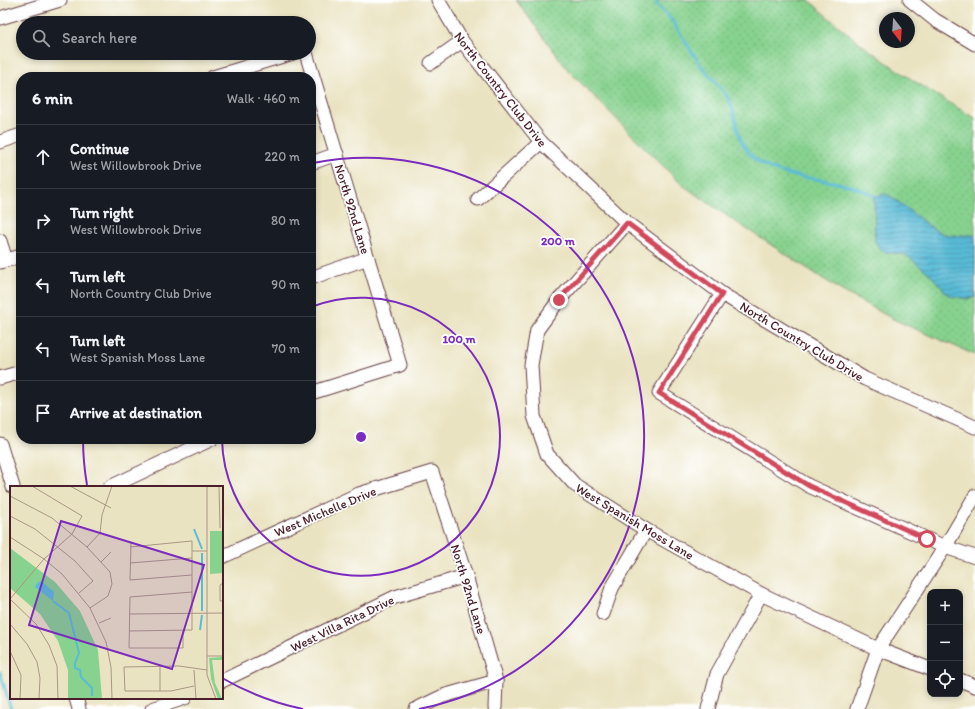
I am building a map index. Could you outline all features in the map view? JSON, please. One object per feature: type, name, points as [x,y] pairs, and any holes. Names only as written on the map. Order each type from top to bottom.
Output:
[{"type":"street","points":[[0,18],[60,0]]},
{"type":"street","name":"North Country Club Drive","points":[[438,0],[462,41],[541,142],[627,223],[722,294],[866,379],[975,427]]},
{"type":"street","points":[[910,0],[935,20],[975,44]]},
{"type":"street","points":[[431,63],[462,41]]},
{"type":"street","points":[[230,72],[270,60]]},
{"type":"street","name":"North 92nd Lane","points":[[308,60],[312,72]]},
{"type":"street","name":"North 92nd Lane","points":[[316,86],[400,365],[316,391]]},
{"type":"street","points":[[0,142],[16,137]]},
{"type":"street","points":[[478,199],[541,142]]},
{"type":"street","points":[[316,161],[337,154]]},
{"type":"street","name":"West Spanish Moss Lane","points":[[627,223],[559,300],[537,330],[531,365],[534,416],[547,454],[575,485],[646,530],[761,594],[878,649],[927,668]]},
{"type":"street","points":[[0,241],[3,261],[16,257]]},
{"type":"street","points":[[316,276],[368,258]]},
{"type":"street","points":[[722,294],[659,393],[809,486],[945,547],[975,557]]},
{"type":"street","points":[[0,378],[16,373]]},
{"type":"street","points":[[0,444],[13,486]]},
{"type":"street","points":[[112,486],[201,444]]},
{"type":"street","name":"North 92nd Lane","points":[[432,472],[466,576],[496,681],[495,708]]},
{"type":"street","name":"West Michelle Drive","points":[[223,557],[359,494],[432,472]]},
{"type":"street","points":[[857,709],[878,649],[945,547],[975,496]]},
{"type":"street","points":[[603,614],[612,588],[646,530]]},
{"type":"street","name":"West Villa Rita Drive","points":[[223,681],[395,597],[466,576]]},
{"type":"street","points":[[708,709],[718,674],[761,594]]},
{"type":"street","points":[[416,709],[443,696],[496,681]]},
{"type":"street","points":[[963,681],[975,686]]},
{"type":"street","points":[[76,699],[79,709]]},
{"type":"street","points":[[152,709],[182,699]]},
{"type":"green space","points":[[516,0],[809,0],[868,49],[889,64],[931,92],[975,118],[975,355],[895,320],[842,291],[736,222],[681,184],[568,70]]},
{"type":"water","points":[[886,194],[933,229],[941,233],[947,235],[975,235],[975,297],[967,299],[948,295],[929,273],[906,255],[881,251],[875,241],[874,196]]},
{"type":"waterway","points":[[656,0],[657,4],[671,19],[699,63],[727,96],[733,110],[738,132],[749,153],[761,163],[775,170],[790,175],[842,184],[859,189],[874,196]]},
{"type":"waterway","points":[[0,672],[11,709]]},
{"type":"route","points":[[559,300],[627,223],[722,294],[659,393],[809,486],[927,539]]}]
